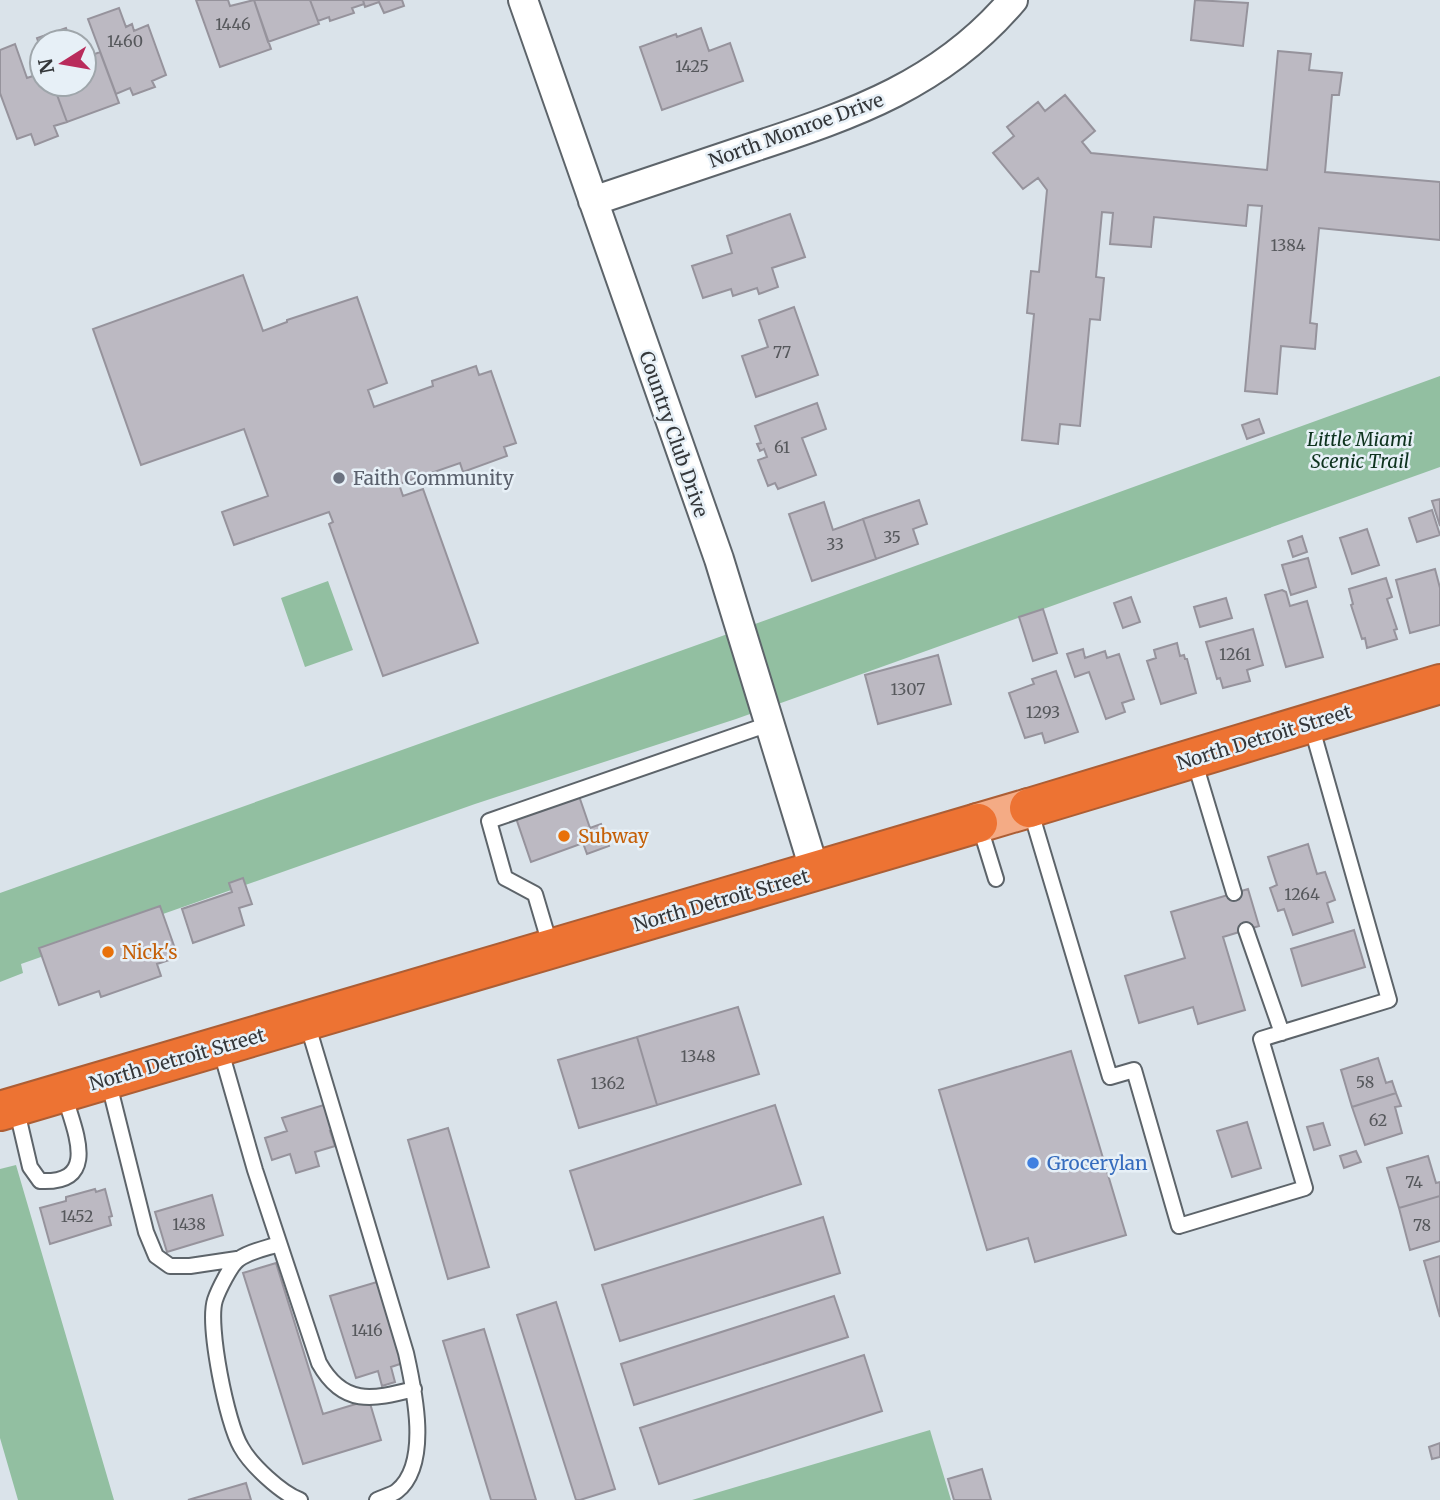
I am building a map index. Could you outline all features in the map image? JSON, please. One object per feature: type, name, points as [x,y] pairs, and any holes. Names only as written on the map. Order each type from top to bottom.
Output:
[{"type":"highway","name":"North Detroit Street","points":[[1029,808],[1440,684]]},
{"type":"highway","name":"North Detroit Street","points":[[8,1108],[978,823]]},
{"type":"main road","name":"North Detroit Street","points":[[978,823],[1029,808]]},
{"type":"street","name":"Country Club Drive","points":[[523,0],[719,559],[815,872]]},
{"type":"street","name":"North Monroe Drive","points":[[593,201],[876,103],[923,78],[969,45],[1013,0]]},
{"type":"lane","points":[[1029,808],[1110,1077],[1134,1070],[1179,1226],[1305,1188],[1261,1039],[1389,1000],[1311,723]]},
{"type":"lane","points":[[551,949],[535,894],[505,878],[489,821],[769,724]]},
{"type":"lane","points":[[1194,758],[1234,893]]},
{"type":"lane","points":[[978,823],[996,879]]},
{"type":"lane","points":[[1246,930],[1282,1033]]},
{"type":"lane","points":[[307,1021],[407,1353],[414,1389],[419,1440],[411,1471],[397,1491],[377,1500]]},
{"type":"lane","points":[[220,1046],[255,1170],[319,1363],[328,1381],[343,1392],[360,1397],[373,1398],[414,1389]]},
{"type":"lane","points":[[107,1080],[146,1232],[156,1256],[170,1266],[190,1266],[237,1259],[279,1244]]},
{"type":"lane","points":[[8,1108],[30,1167],[40,1181],[58,1182],[71,1175],[78,1163],[79,1149],[64,1092]]},
{"type":"lane","points":[[237,1259],[214,1302],[215,1349],[230,1417],[241,1448],[287,1496],[300,1500]]},
{"type":"green space","name":"Little Miami Scenic Trail","points":[[1440,376],[1440,467],[736,719],[475,804],[21,964],[23,973],[0,982],[0,893],[711,640]]},
{"type":"green space","points":[[328,581],[353,650],[305,667],[281,598]]},
{"type":"green space","points":[[16,1165],[114,1500],[18,1500],[0,1438],[0,1169]]},
{"type":"green space","points":[[930,1430],[951,1500],[692,1500]]},
{"type":"building","points":[[196,0],[228,0],[230,6],[254,0],[271,49],[220,67]]},
{"type":"building","points":[[254,0],[310,0],[319,24],[268,42]]},
{"type":"building","points":[[310,0],[363,0],[364,4],[352,8],[354,13],[330,21],[329,17],[318,21]]},
{"type":"building","points":[[363,0],[402,0],[404,6],[384,13],[379,2],[365,7]]},
{"type":"building","points":[[1195,0],[1248,3],[1243,46],[1191,40]]},
{"type":"building","points":[[119,8],[126,27],[132,24],[134,31],[148,25],[166,75],[152,81],[155,87],[133,95],[130,88],[116,94],[98,46],[98,28],[91,28],[88,19]]},
{"type":"building","points":[[701,28],[709,51],[730,43],[743,81],[662,110],[640,47]]},
{"type":"building","points":[[15,44],[28,78],[28,98],[58,98],[67,122],[54,126],[58,136],[35,145],[31,134],[17,139],[0,93],[0,50]]},
{"type":"building","points":[[1278,51],[1311,54],[1309,70],[1342,73],[1339,95],[1332,95],[1325,172],[1440,182],[1440,240],[1319,228],[1310,323],[1317,324],[1315,349],[1281,346],[1277,394],[1245,391],[1262,206],[1248,205],[1246,226],[1154,217],[1151,247],[1110,244],[1113,213],[1102,212],[1096,277],[1104,278],[1100,320],[1090,319],[1080,426],[1060,424],[1058,444],[1022,440],[1034,314],[1027,313],[1031,271],[1039,272],[1047,190],[1038,178],[1023,189],[993,153],[1014,136],[1007,127],[1038,102],[1045,111],[1065,95],[1095,131],[1082,142],[1091,153],[1267,170]]},
{"type":"building","points":[[100,52],[119,103],[67,122],[58,98],[98,98]]},
{"type":"building","points":[[790,214],[805,257],[772,268],[778,287],[759,294],[757,288],[733,296],[731,289],[703,298],[692,266],[732,253],[727,236]]},
{"type":"building","name":"Faith Community","points":[[243,275],[263,331],[287,320],[357,297],[387,383],[368,390],[374,407],[433,386],[432,381],[476,366],[479,375],[491,371],[516,443],[504,447],[507,456],[463,472],[460,463],[399,484],[403,496],[423,489],[478,643],[383,676],[329,524],[333,522],[329,512],[234,545],[222,512],[268,496],[244,429],[141,465],[93,329]]},
{"type":"building","points":[[794,307],[818,375],[756,397],[742,356],[768,347],[759,320]]},
{"type":"building","points":[[817,403],[826,429],[802,438],[816,475],[778,489],[775,483],[768,486],[758,460],[767,457],[764,449],[760,451],[757,444],[761,443],[755,426]]},
{"type":"building","points":[[1259,419],[1264,433],[1247,439],[1242,425]]},
{"type":"building","points":[[1440,499],[1440,526],[1432,501]]},
{"type":"building","points":[[919,500],[927,524],[913,529],[918,544],[876,559],[863,519]]},
{"type":"building","points":[[824,502],[833,530],[863,519],[876,559],[812,581],[789,514]]},
{"type":"building","points":[[1432,510],[1440,535],[1417,542],[1409,518]]},
{"type":"building","points":[[1367,529],[1379,565],[1352,574],[1340,538]]},
{"type":"building","points":[[1302,536],[1307,552],[1293,557],[1288,541]]},
{"type":"building","points":[[1308,558],[1316,587],[1291,595],[1282,565]]},
{"type":"building","points":[[1435,569],[1440,588],[1440,625],[1410,633],[1396,580]]},
{"type":"building","points":[[1386,578],[1392,597],[1387,599],[1397,629],[1394,630],[1397,639],[1367,648],[1351,605],[1353,604],[1349,589]]},
{"type":"building","points":[[1282,590],[1286,592],[1290,606],[1307,601],[1323,657],[1286,667],[1265,595]]},
{"type":"building","points":[[1131,597],[1140,622],[1123,628],[1114,603]]},
{"type":"building","points":[[1226,598],[1232,618],[1200,627],[1194,607]]},
{"type":"building","points":[[1043,609],[1057,653],[1033,661],[1019,617]]},
{"type":"building","points":[[1253,629],[1263,665],[1247,670],[1250,681],[1223,688],[1220,678],[1217,679],[1206,642]]},
{"type":"building","points":[[1177,643],[1180,656],[1184,655],[1187,659],[1196,693],[1161,704],[1147,661],[1156,658],[1154,650]]},
{"type":"building","points":[[1083,649],[1085,658],[1105,651],[1107,658],[1119,654],[1134,699],[1122,703],[1125,712],[1106,719],[1089,672],[1075,677],[1067,654]]},
{"type":"building","points":[[938,655],[951,704],[878,724],[865,675]]},
{"type":"building","points":[[1056,671],[1078,732],[1045,743],[1042,733],[1025,738],[1009,693],[1034,684],[1032,679]]},
{"type":"building","name":"Subway","points":[[579,796],[590,828],[601,824],[609,846],[587,854],[583,843],[531,862],[516,818]]},
{"type":"building","points":[[1308,844],[1317,874],[1325,872],[1335,900],[1327,903],[1333,922],[1293,935],[1284,909],[1278,911],[1270,888],[1277,885],[1268,857]]},
{"type":"building","points":[[243,878],[252,904],[239,908],[244,925],[193,943],[182,909],[232,892],[229,883]]},
{"type":"building","points":[[1248,889],[1259,926],[1223,937],[1245,1010],[1198,1024],[1193,1007],[1139,1023],[1125,976],[1185,958],[1171,912]]},
{"type":"building","name":"Nick's","points":[[160,906],[178,957],[157,964],[161,976],[101,997],[99,991],[59,1005],[39,948]]},
{"type":"building","points":[[1354,930],[1365,967],[1302,986],[1291,949]]},
{"type":"building","points":[[738,1007],[759,1074],[657,1105],[637,1037]]},
{"type":"building","points":[[637,1037],[657,1105],[579,1128],[558,1060]]},
{"type":"building","name":"Grocerylan","points":[[1071,1051],[1126,1235],[1035,1262],[1028,1238],[987,1250],[939,1090]]},
{"type":"building","points":[[1378,1058],[1386,1083],[1392,1081],[1396,1093],[1352,1107],[1341,1070]]},
{"type":"building","points":[[1396,1093],[1401,1106],[1395,1107],[1402,1133],[1365,1145],[1352,1107]]},
{"type":"building","points":[[327,1104],[335,1130],[330,1131],[335,1146],[315,1152],[319,1166],[296,1173],[290,1154],[272,1160],[265,1138],[287,1131],[282,1118]]},
{"type":"building","points":[[775,1105],[801,1184],[595,1250],[570,1171]]},
{"type":"building","points":[[1247,1122],[1261,1168],[1232,1177],[1217,1131]]},
{"type":"building","points":[[1323,1123],[1330,1145],[1314,1150],[1307,1127]]},
{"type":"building","points":[[448,1128],[489,1267],[448,1279],[408,1140]]},
{"type":"building","points":[[1356,1151],[1361,1162],[1344,1168],[1340,1156]]},
{"type":"building","points":[[1428,1156],[1436,1183],[1440,1182],[1440,1196],[1399,1208],[1387,1168]]},
{"type":"building","points":[[95,1189],[96,1192],[105,1189],[112,1216],[109,1217],[111,1225],[50,1244],[40,1208]]},
{"type":"building","points":[[212,1195],[223,1235],[167,1252],[155,1212]]},
{"type":"building","points":[[1440,1196],[1440,1241],[1410,1250],[1399,1208]]},
{"type":"building","points":[[823,1217],[840,1273],[620,1341],[602,1285]]},
{"type":"building","points":[[1440,1256],[1440,1317],[1424,1261]]},
{"type":"building","points":[[276,1263],[323,1414],[369,1400],[381,1440],[303,1464],[243,1273]]},
{"type":"building","points":[[377,1282],[403,1363],[391,1367],[395,1382],[382,1386],[378,1371],[356,1378],[330,1296]]},
{"type":"building","points":[[834,1296],[848,1337],[634,1405],[621,1364]]},
{"type":"building","points":[[556,1302],[615,1489],[580,1500],[576,1500],[517,1315]]},
{"type":"building","points":[[484,1329],[536,1500],[491,1500],[443,1341]]},
{"type":"building","points":[[864,1355],[882,1411],[659,1484],[640,1428]]},
{"type":"building","points":[[1440,1443],[1440,1457],[1432,1459],[1429,1447]]},
{"type":"building","points":[[982,1469],[991,1500],[954,1500],[948,1479]]},
{"type":"building","points":[[246,1483],[251,1500],[188,1500]]},
{"type":"place","name":"Faith Community","points":[[339,478]]},
{"type":"place","name":"Subway","points":[[564,836]]},
{"type":"place","name":"Nick's","points":[[108,952]]},
{"type":"place","name":"Grocerylan","points":[[1033,1163]]}]
